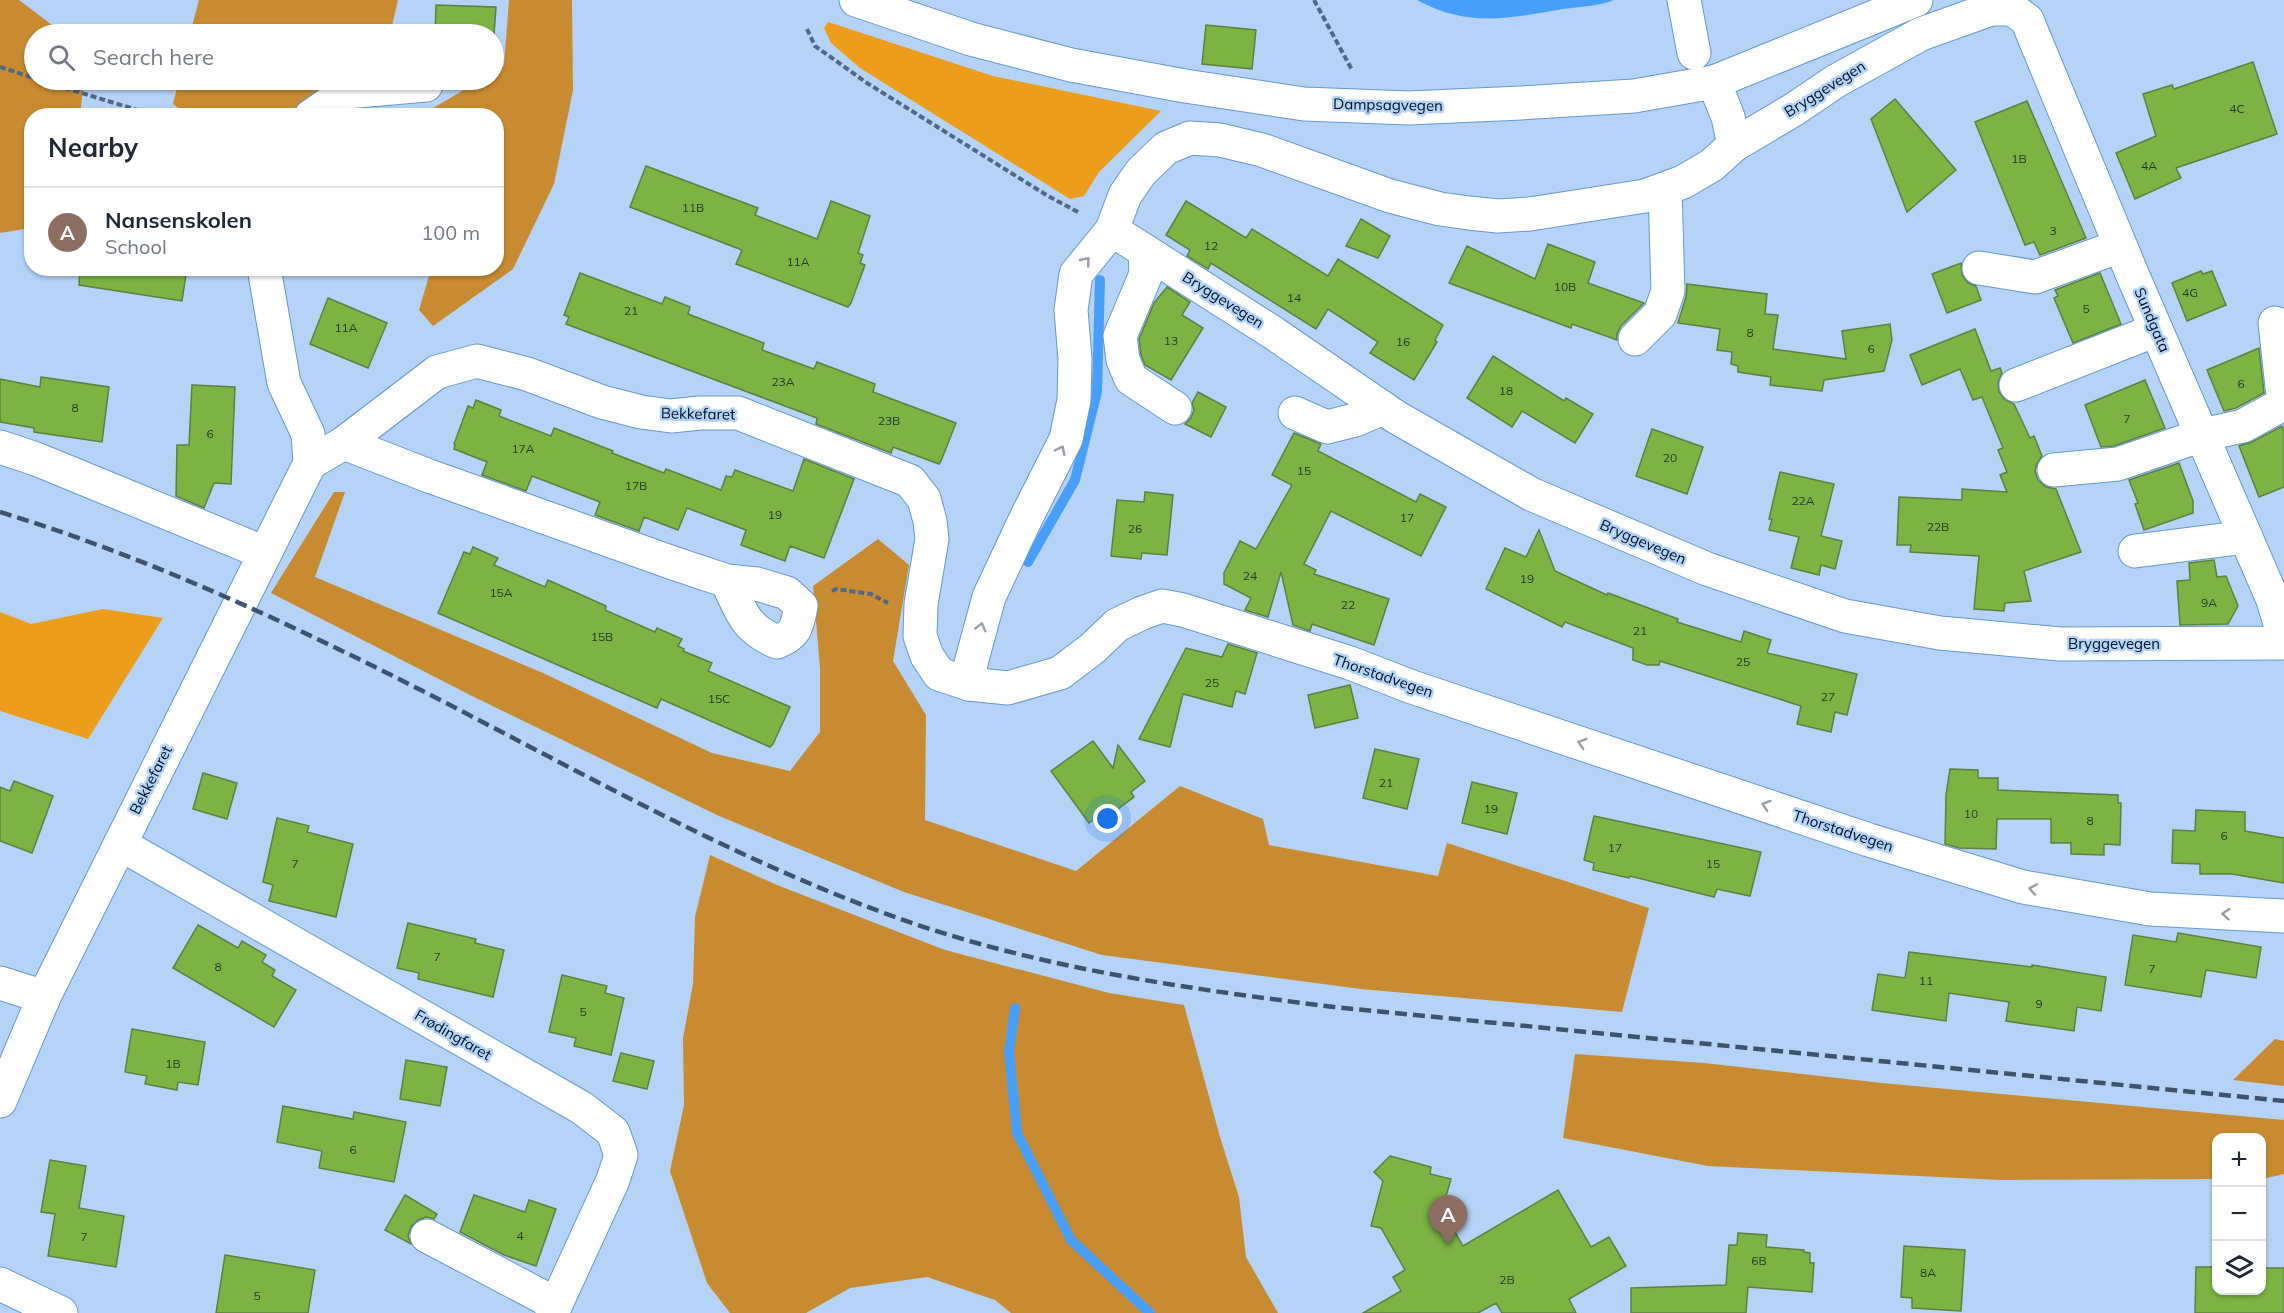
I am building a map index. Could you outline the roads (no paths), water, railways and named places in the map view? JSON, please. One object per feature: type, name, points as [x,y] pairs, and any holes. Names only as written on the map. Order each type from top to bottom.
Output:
[{"type":"street","points":[[1684,0],[1694,53]]},
{"type":"street","name":"Dampsagvegen","points":[[865,1],[971,39],[1071,64],[1185,86],[1304,104],[1409,108],[1521,104],[1634,96],[1714,82],[1916,0]]},
{"type":"street","name":"Bryggevegen","points":[[2012,9],[1991,9],[1921,34],[1836,81],[1734,145],[1712,165],[1683,182],[1645,196],[1530,214],[1498,216],[1440,209],[1390,196],[1262,150],[1220,140],[1190,138],[1166,148],[1140,172],[1125,195],[1112,230],[1272,332],[1383,408],[1531,494],[1707,569],[1845,616],[1940,633],[2060,644],[2284,643]]},
{"type":"street","name":"Sundgata","points":[[2012,9],[2027,20],[2120,246],[2273,600],[2284,637]]},
{"type":"street","points":[[1714,82],[1728,117],[1734,145]]},
{"type":"street","points":[[322,108],[345,92],[368,90]]},
{"type":"street","points":[[1635,339],[1660,314],[1668,291],[1665,189]]},
{"type":"street","points":[[969,684],[971,663],[989,597],[1066,439],[1074,400],[1071,310],[1076,274],[1112,230]]},
{"type":"street","points":[[1979,268],[2035,277],[2120,246]]},
{"type":"street","points":[[1145,251],[1146,274],[1120,336],[1123,360],[1131,379],[1175,408]]},
{"type":"street","points":[[265,276],[284,383],[308,434],[310,463]]},
{"type":"street","points":[[2054,470],[2118,464],[2202,435],[2243,426],[2284,404],[2275,323]]},
{"type":"street","points":[[2016,385],[2156,330]]},
{"type":"street","name":"Bekkefaret","points":[[0,1101],[44,997],[310,463],[344,443],[437,372],[477,360],[527,374],[602,402],[641,412],[671,416],[738,413],[909,481],[924,499],[932,539],[920,636],[927,656],[939,674],[969,684]]},
{"type":"street","points":[[1296,413],[1328,427],[1354,420],[1383,408]]},
{"type":"street","points":[[344,443],[429,476],[727,581],[757,584],[787,593],[801,606],[798,624],[790,636],[777,642],[761,635],[748,624],[727,581]]},
{"type":"street","points":[[0,447],[36,459],[265,553]]},
{"type":"street","points":[[2135,551],[2246,537]]},
{"type":"street","name":"Thorstadvegen","points":[[969,684],[1008,688],[1060,673],[1093,648],[1117,625],[1142,612],[1162,606],[1183,610],[1350,663],[1412,687],[1869,840],[2013,884],[2150,909],[2284,916]]},
{"type":"street","name":"Frødingfaret","points":[[120,844],[582,1108],[613,1132],[621,1155],[614,1180],[554,1308]]},
{"type":"street","points":[[0,983],[44,997]]},
{"type":"street","points":[[427,1236],[554,1308]]},
{"type":"street","points":[[0,1284],[61,1313]]},
{"type":"water","points":[[1417,0],[1614,0],[1602,4],[1525,15],[1472,18],[1436,9]]},
{"type":"waterway","points":[[1028,562],[1075,480],[1097,392],[1100,280]]},
{"type":"waterway","points":[[1015,1008],[1009,1052],[1017,1133],[1071,1240],[1150,1313]]},
{"type":"railway","points":[[0,512],[145,563],[286,624],[379,669],[628,798],[754,859],[884,913],[994,948],[1163,983],[1334,1007],[2284,1101]]},
{"type":"place","name":"Nansenskolen","points":[[1448,1245]]}]
